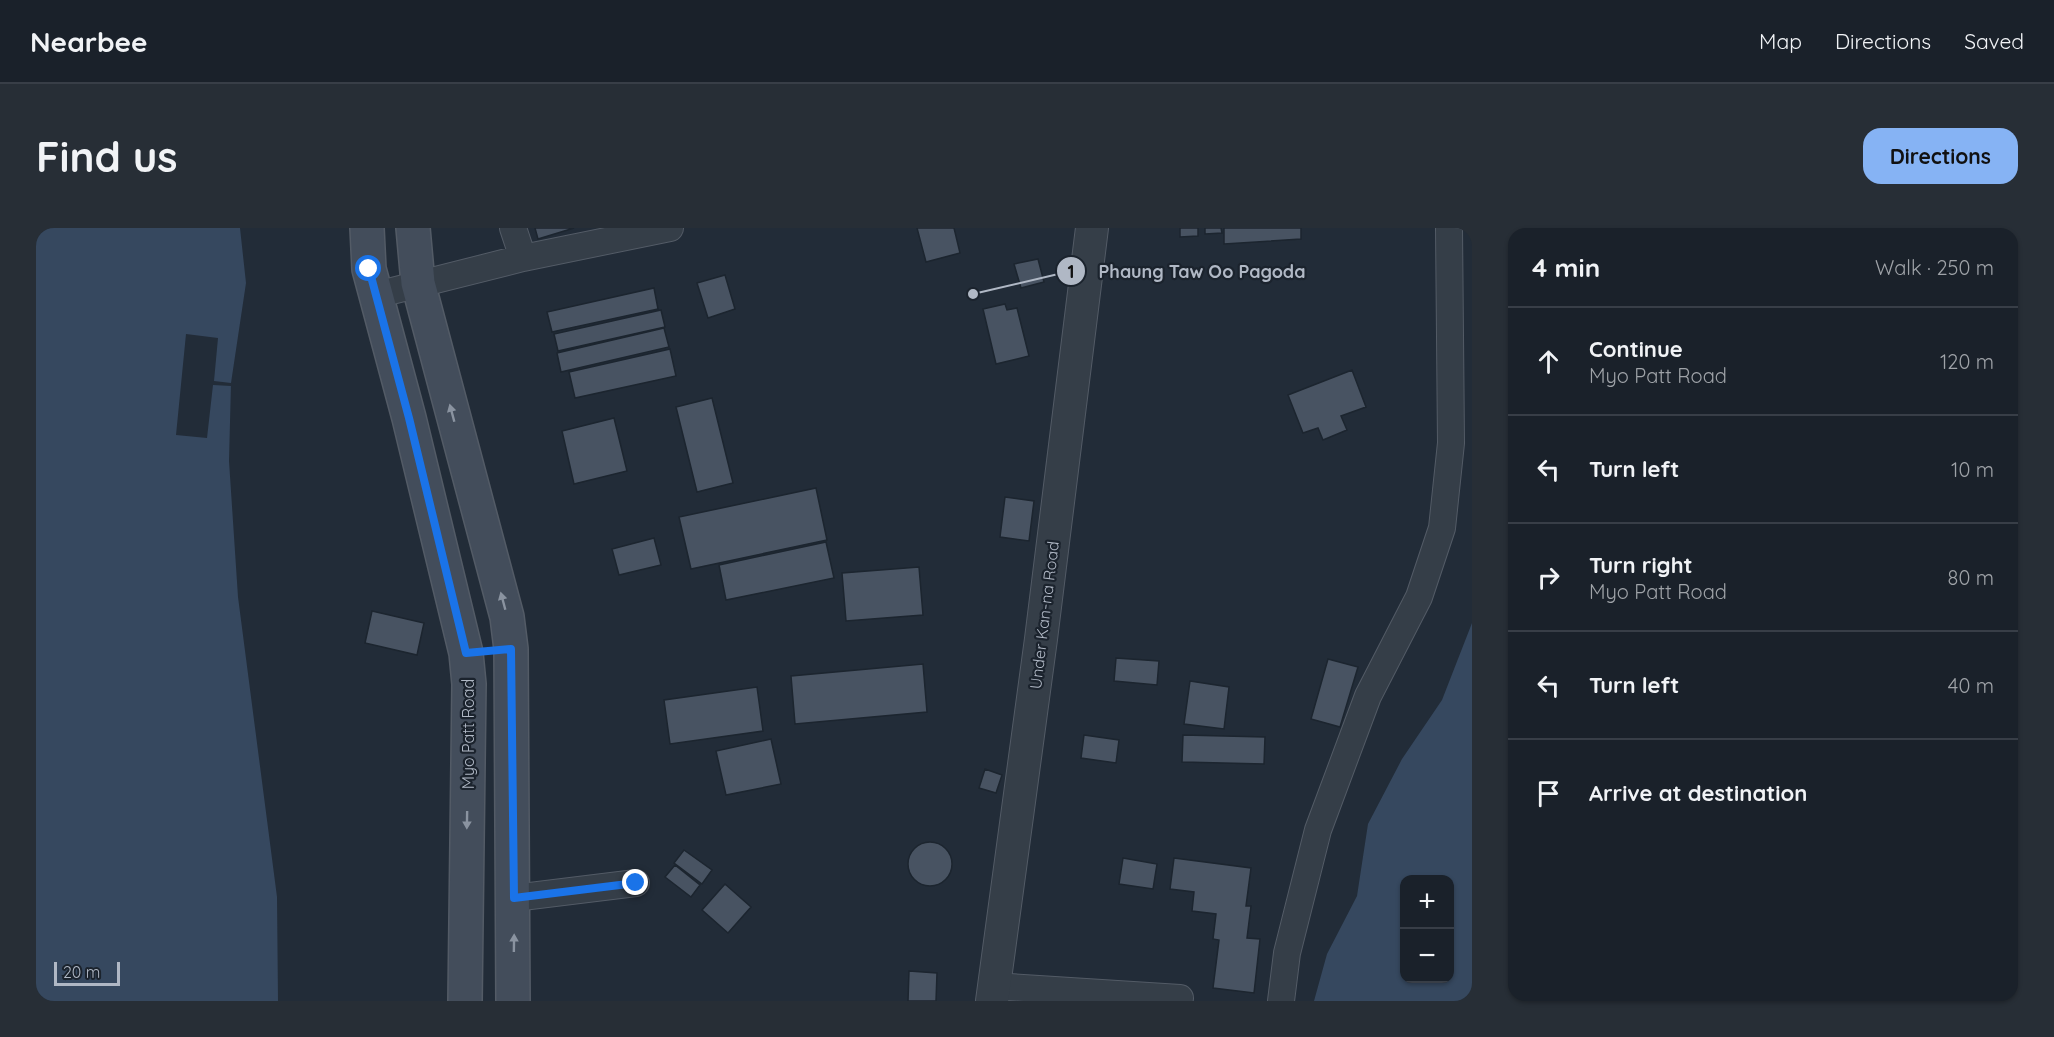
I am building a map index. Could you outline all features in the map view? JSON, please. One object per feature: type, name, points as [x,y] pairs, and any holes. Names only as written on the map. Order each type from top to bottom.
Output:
[{"type":"main road","name":"Myo Patt Road","points":[[368,228],[369,269],[409,418],[466,653],[469,684],[465,1001]]},
{"type":"main road","points":[[413,228],[418,283],[507,617],[511,649],[513,1001]]},
{"type":"main road","points":[[466,653],[511,649]]},
{"type":"street","points":[[513,228],[523,258]]},
{"type":"street","points":[[376,295],[523,258],[670,228]]},
{"type":"street","name":"Under Kan-na Road","points":[[992,993],[1040,651],[1092,228]]},
{"type":"street","points":[[1281,1001],[1287,953],[1318,830],[1368,696],[1419,597],[1442,528],[1450,443],[1449,228]]},
{"type":"street","points":[[514,898],[636,883]]},
{"type":"street","points":[[992,993],[1180,998]]},
{"type":"water","points":[[36,228],[240,228],[246,283],[231,383],[229,461],[238,597],[277,897],[278,1001],[36,1001]]},
{"type":"water","points":[[1472,623],[1472,1001],[1314,1001],[1327,954],[1357,896],[1368,824],[1402,759],[1442,700]]},
{"type":"pier","points":[[186,334],[218,338],[214,381],[231,383],[231,386],[213,385],[207,438],[176,435]]},
{"type":"building","points":[[535,228],[574,228],[538,239]]},
{"type":"building","points":[[917,228],[954,228],[960,253],[926,262]]},
{"type":"building","points":[[1180,228],[1198,228],[1198,236],[1180,237]]},
{"type":"building","points":[[1205,228],[1221,228],[1222,233],[1205,234]]},
{"type":"building","points":[[1224,228],[1301,228],[1301,239],[1224,244]]},
{"type":"building","points":[[1038,259],[1044,282],[1021,288],[1014,264]]},
{"type":"building","points":[[725,275],[735,309],[708,318],[697,283]]},
{"type":"building","points":[[654,288],[658,309],[552,332],[547,312]]},
{"type":"building","points":[[1005,304],[1007,310],[1017,308],[1029,356],[996,364],[983,309]]},
{"type":"building","points":[[661,310],[665,327],[558,351],[554,334]]},
{"type":"building","points":[[664,328],[669,347],[561,372],[557,353]]},
{"type":"building","points":[[670,349],[676,376],[575,398],[569,372]]},
{"type":"building","points":[[1352,370],[1366,407],[1341,416],[1347,430],[1323,440],[1318,428],[1303,433],[1288,395]]},
{"type":"building","points":[[712,398],[733,483],[697,492],[676,407]]},
{"type":"building","points":[[614,418],[627,471],[574,484],[562,431]]},
{"type":"building","points":[[816,488],[827,540],[691,569],[679,517]]},
{"type":"building","points":[[1005,497],[1034,501],[1029,541],[1000,537]]},
{"type":"building","points":[[654,538],[661,565],[619,575],[612,549]]},
{"type":"building","points":[[826,542],[834,578],[726,600],[719,565]]},
{"type":"building","points":[[919,567],[923,615],[846,621],[842,573]]},
{"type":"building","points":[[372,611],[424,623],[417,655],[365,643]]},
{"type":"building","points":[[1116,658],[1159,661],[1157,685],[1114,681]]},
{"type":"building","points":[[1328,659],[1358,667],[1340,727],[1311,719]]},
{"type":"building","points":[[923,664],[927,712],[795,724],[791,676]]},
{"type":"building","points":[[1190,681],[1229,687],[1224,729],[1184,724]]},
{"type":"building","points":[[757,687],[763,731],[670,744],[664,700]]},
{"type":"building","points":[[1084,735],[1119,740],[1116,763],[1081,758]]},
{"type":"building","points":[[1183,735],[1265,737],[1264,764],[1182,762]]},
{"type":"building","points":[[771,739],[781,784],[726,795],[716,751]]},
{"type":"building","points":[[985,769],[1002,775],[996,793],[979,788]]},
{"type":"building","points":[[930,842],[945,849],[952,864],[945,879],[930,886],[915,879],[908,864],[915,849]]},
{"type":"building","points":[[684,850],[712,870],[702,884],[674,863]]},
{"type":"building","points":[[1123,858],[1157,864],[1153,889],[1119,884]]},
{"type":"building","points":[[1174,858],[1251,868],[1246,906],[1251,906],[1247,938],[1260,939],[1254,993],[1213,988],[1219,940],[1213,939],[1216,914],[1192,911],[1194,892],[1170,889]]},
{"type":"building","points":[[675,865],[700,885],[691,897],[665,877]]},
{"type":"building","points":[[725,884],[751,907],[728,933],[702,910]]},
{"type":"building","points":[[909,971],[937,973],[936,1001],[908,1001]]},
{"type":"place","name":"Phaung Taw Oo Pagoda","points":[[973,294]]},
{"type":"route","points":[[369,269],[409,418],[466,653],[511,649],[514,704],[514,898],[636,883]]}]
